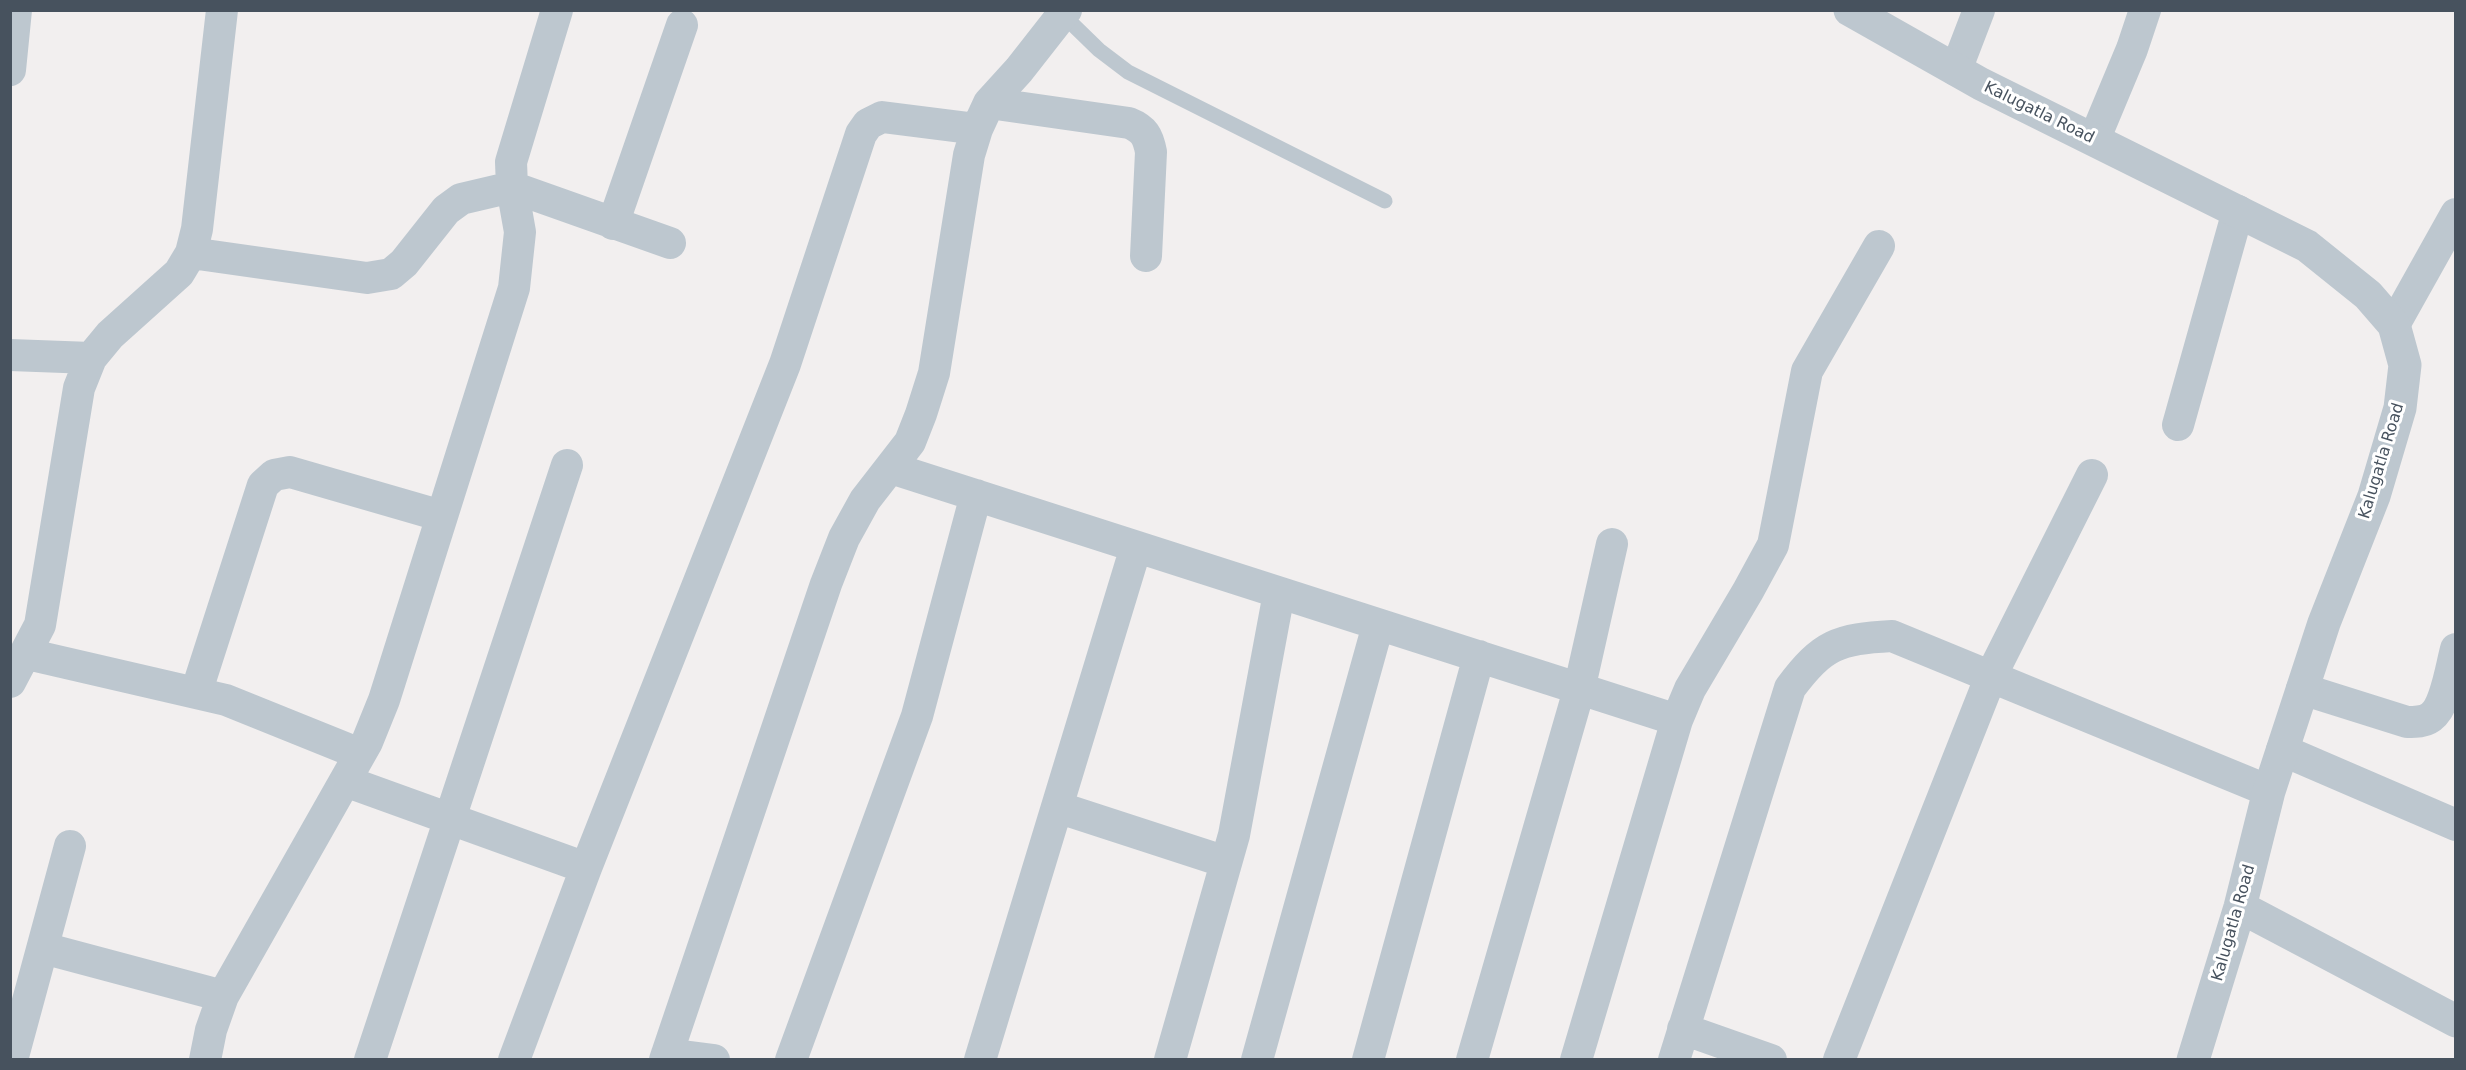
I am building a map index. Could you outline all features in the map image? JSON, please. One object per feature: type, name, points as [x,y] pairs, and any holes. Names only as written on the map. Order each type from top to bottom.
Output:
[{"type":"street","points":[[10,70],[16,10]]},
{"type":"street","points":[[10,682],[27,654],[40,625],[79,388],[91,358],[110,335],[178,273],[191,253],[197,229],[222,10]]},
{"type":"street","points":[[205,1059],[211,1030],[223,996],[360,754],[384,700],[514,288],[519,261],[519,232],[512,187],[511,162],[558,10]]},
{"type":"street","name":"Kalugatla Road","points":[[1850,10],[1956,70],[2307,246],[2368,295],[2394,325],[2404,365],[2400,408],[2374,496],[2324,623],[2282,750],[2269,791],[2240,907],[2193,1059]]},
{"type":"street","points":[[1956,70],[1979,10]]},
{"type":"street","points":[[2094,141],[2132,49],[2145,10]]},
{"type":"street","points":[[714,1059],[666,1057],[826,584],[844,538],[865,500],[910,442],[921,414],[934,373],[969,155],[983,116],[1065,13]]},
{"type":"street","points":[[613,224],[682,25]]},
{"type":"street","points":[[514,1059],[586,868],[785,364],[861,134],[868,124],[882,117],[983,116],[1129,123],[1141,128],[1148,137],[1150,152],[1146,256]]},
{"type":"street","points":[[191,253],[367,278],[391,274],[404,263],[446,210],[461,199],[512,187],[670,243]]},
{"type":"street","points":[[2178,425],[2238,211]]},
{"type":"street","points":[[2394,325],[2456,214]]},
{"type":"street","points":[[1576,1059],[1677,720],[1690,688],[1773,545],[1807,371],[1879,246]]},
{"type":"street","points":[[10,355],[91,358]]},
{"type":"street","points":[[370,1059],[567,465]]},
{"type":"street","points":[[891,468],[1677,720]]},
{"type":"street","points":[[196,693],[263,485],[274,475],[290,472],[442,516]]},
{"type":"street","points":[[1839,1059],[1990,676],[2092,475]]},
{"type":"street","points":[[791,1059],[916,716],[976,495]]},
{"type":"street","points":[[1472,1059],[1579,690],[1612,544]]},
{"type":"street","points":[[980,1059],[1136,547]]},
{"type":"street","points":[[1170,1059],[1226,862],[1245,786],[1279,593]]},
{"type":"street","points":[[1257,1059],[1377,625]]},
{"type":"street","points":[[1674,1059],[1790,688],[1809,663],[1833,644],[1860,638],[1892,636],[2269,791]]},
{"type":"street","points":[[2302,689],[2407,722],[2420,722],[2432,716],[2449,700],[2456,649]]},
{"type":"street","points":[[27,654],[226,700],[360,754]]},
{"type":"street","points":[[1368,1059],[1479,657]]},
{"type":"street","points":[[2282,750],[2456,825]]},
{"type":"street","points":[[345,781],[586,868]]},
{"type":"street","points":[[1057,807],[1226,862]]},
{"type":"street","points":[[12,1059],[70,846]]},
{"type":"street","points":[[2240,907],[2456,1021]]},
{"type":"street","points":[[43,948],[223,996]]},
{"type":"street","points":[[1683,1029],[1765,1059]]},
{"type":"lane","points":[[1065,13],[1099,50],[1128,72],[1385,201]]}]
